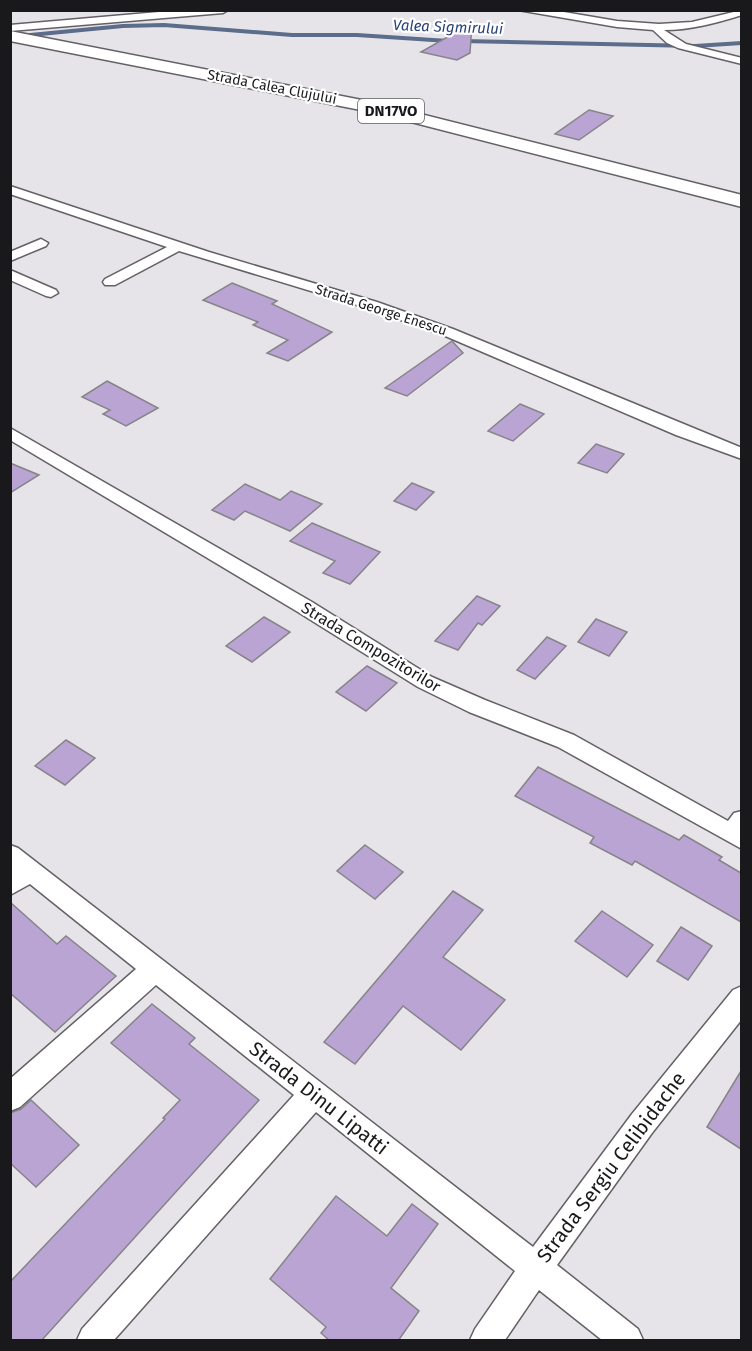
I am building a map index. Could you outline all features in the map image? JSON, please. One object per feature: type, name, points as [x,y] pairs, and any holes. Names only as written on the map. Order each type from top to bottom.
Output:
[{"type":"highway","name":"Strada Calea Clujului","points":[[10,36],[377,108],[741,201]]},
{"type":"street","points":[[10,28],[223,10]]},
{"type":"street","points":[[523,10],[655,26],[696,25],[741,12]]},
{"type":"street","points":[[655,26],[661,34],[685,47],[741,61]]},
{"type":"street","name":"Strada George Enescu","points":[[10,190],[179,246],[372,305],[448,332],[741,454]]},
{"type":"street","points":[[10,257],[41,243]]},
{"type":"street","points":[[110,282],[179,246]]},
{"type":"street","points":[[10,274],[51,293]]},
{"type":"street","name":"Strada Compozitorilor","points":[[10,433],[305,607],[425,682],[477,706],[566,741],[738,831]]},
{"type":"street","name":"Strada Dinu Lipatti","points":[[17,870],[155,969],[627,1341]]},
{"type":"street","points":[[10,1098],[155,969]]},
{"type":"street","name":"Strada Sergiu Celibidache","points":[[486,1341],[536,1268],[704,1043],[741,998]]},
{"type":"street","points":[[93,1341],[314,1094]]},
{"type":"building","points":[[472,23],[470,53],[457,60],[421,52]]},
{"type":"building","points":[[589,110],[613,116],[579,140],[555,134]]},
{"type":"building","points":[[232,283],[277,301],[272,304],[332,332],[288,361],[267,353],[288,340],[253,325],[258,322],[203,300]]},
{"type":"building","points":[[452,341],[463,353],[407,396],[385,388]]},
{"type":"building","points":[[107,381],[158,408],[126,426],[103,414],[110,410],[82,397]]},
{"type":"building","points":[[520,404],[544,414],[513,441],[488,431]]},
{"type":"building","points":[[596,444],[624,454],[607,473],[578,463]]},
{"type":"building","points":[[10,463],[39,475],[10,493]]},
{"type":"building","points":[[412,483],[434,492],[416,510],[394,501]]},
{"type":"building","points":[[245,484],[280,500],[291,491],[322,504],[290,531],[245,511],[234,520],[212,510]]},
{"type":"building","points":[[312,523],[380,552],[350,584],[323,573],[335,561],[290,541]]},
{"type":"building","points":[[477,596],[500,606],[482,625],[478,623],[458,650],[435,641]]},
{"type":"building","points":[[264,617],[290,632],[252,662],[226,646]]},
{"type":"building","points":[[596,619],[627,632],[609,656],[578,642]]},
{"type":"building","points":[[547,637],[566,646],[535,679],[517,670]]},
{"type":"building","points":[[367,666],[397,683],[366,711],[336,692]]},
{"type":"building","points":[[66,740],[95,758],[65,785],[35,766]]},
{"type":"building","points":[[538,767],[679,840],[684,835],[722,857],[719,860],[741,873],[741,922],[635,861],[632,865],[590,843],[594,837],[515,796]]},
{"type":"building","points":[[365,845],[403,872],[375,899],[337,871]]},
{"type":"building","points":[[453,891],[483,910],[443,957],[505,1000],[461,1050],[403,1006],[355,1064],[324,1042]]},
{"type":"building","points":[[10,902],[57,944],[66,936],[116,976],[55,1032],[10,993]]},
{"type":"building","points":[[602,911],[653,945],[627,977],[575,941]]},
{"type":"building","points":[[681,927],[712,946],[688,980],[657,961]]},
{"type":"building","points":[[152,1004],[195,1038],[189,1044],[259,1100],[41,1341],[10,1341],[10,1282],[165,1119],[163,1118],[180,1100],[111,1043]]},
{"type":"building","points":[[741,1071],[741,1149],[707,1127]]},
{"type":"building","points":[[31,1100],[79,1145],[36,1187],[10,1163],[10,1113],[21,1109]]},
{"type":"building","points":[[336,1196],[387,1236],[412,1204],[438,1224],[391,1288],[419,1311],[398,1341],[330,1341],[321,1333],[326,1327],[270,1279]]},
{"type":"waterway","name":"Valea Sigmirului","points":[[20,36],[123,26],[164,25],[292,35],[357,35],[448,41]]},
{"type":"waterway","name":"Valea Sigmirului","points":[[462,41],[695,46],[742,43]]}]
